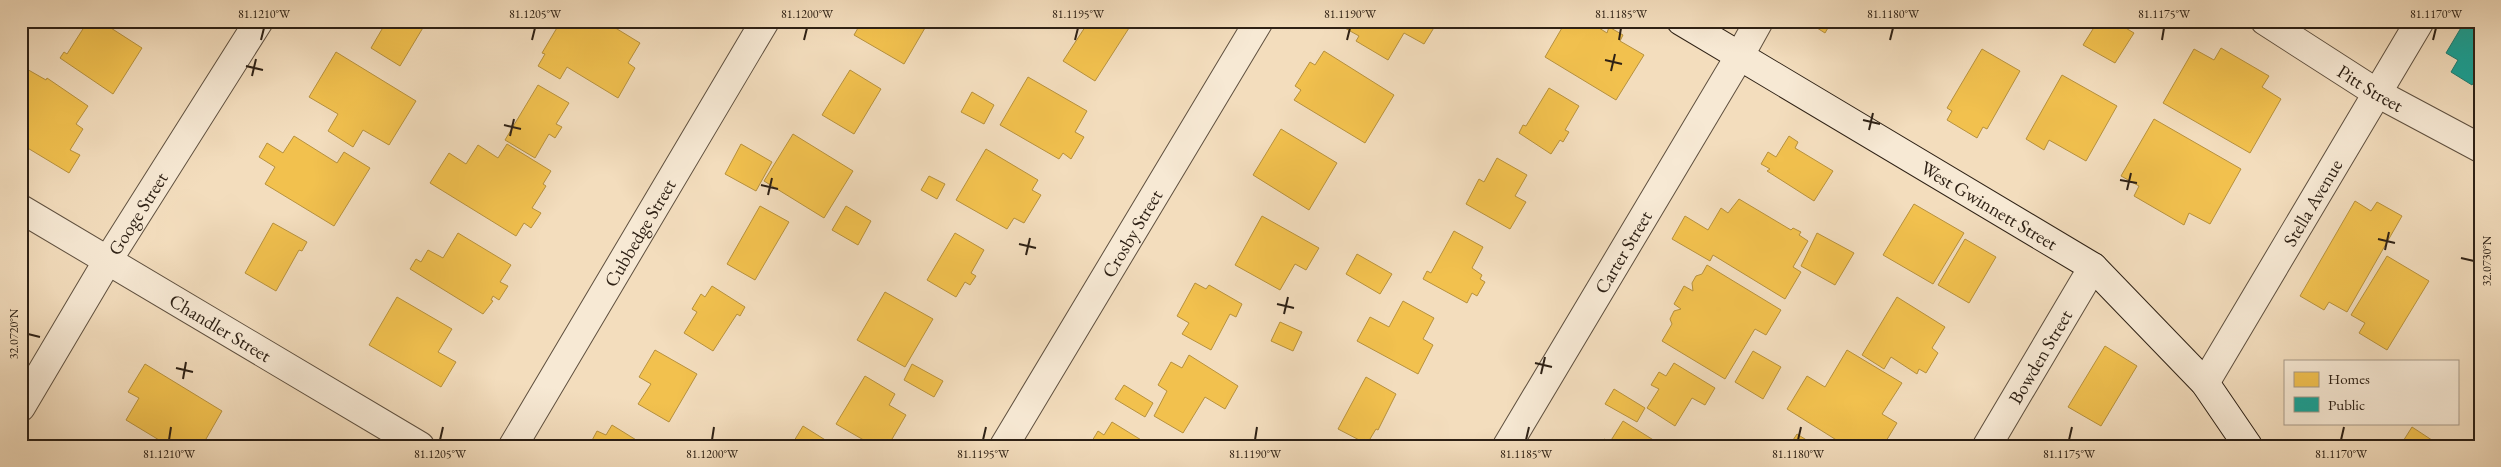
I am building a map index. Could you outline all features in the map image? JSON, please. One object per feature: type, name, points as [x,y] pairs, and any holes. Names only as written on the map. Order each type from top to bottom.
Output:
[{"type":"street","name":"Googe Street","points":[[21,407],[108,260],[258,21]]},
{"type":"street","name":"Cubbedge Street","points":[[513,446],[765,21]]},
{"type":"street","name":"Crosby Street","points":[[1004,446],[1260,21]]},
{"type":"street","name":"West Gwinnett Street","points":[[1681,21],[2093,267],[2205,383],[2248,446]]},
{"type":"street","name":"Carter Street","points":[[1507,446],[1759,21]]},
{"type":"street","name":"Pitt Street","points":[[2265,21],[2377,93],[2480,148]]},
{"type":"street","name":"Stella Avenue","points":[[2205,383],[2420,21]]},
{"type":"street","name":"Chandler Street","points":[[21,209],[420,446]]},
{"type":"street","name":"Bowden Street","points":[[1987,446],[2093,267]]},
{"type":"building: Homes","points":[[88,21],[100,21],[142,48],[113,94],[60,58],[64,52],[67,54]]},
{"type":"building: Homes","points":[[382,21],[427,21],[400,66],[371,48],[385,24]]},
{"type":"building: Homes","points":[[561,21],[604,21],[640,43],[628,63],[635,68],[618,98],[567,67],[560,79],[538,66],[545,54],[542,53]]},
{"type":"building: Homes","points":[[862,21],[929,21],[904,64],[854,35]]},
{"type":"building: Homes","points":[[1089,21],[1117,21],[1129,28],[1095,81],[1063,61]]},
{"type":"building: Homes","points":[[1346,21],[1438,21],[1424,44],[1404,33],[1388,60],[1356,41],[1359,36],[1343,27]]},
{"type":"building: Homes","points":[[1566,21],[1588,21],[1607,33],[1609,27],[1623,35],[1620,41],[1644,55],[1616,100],[1545,57]]},
{"type":"building: Homes","points":[[1806,21],[1832,21],[1825,33]]},
{"type":"building: Homes","points":[[2098,21],[2114,21],[2134,33],[2115,63],[2083,45]]},
{"type":"building: Homes","points":[[2221,48],[2269,76],[2262,87],[2281,99],[2250,153],[2163,103],[2194,49],[2214,60]]},
{"type":"building: Homes","points":[[1982,49],[2020,71],[1987,129],[1983,127],[1977,138],[1947,120],[1952,111],[1947,108]]},
{"type":"building: Homes","points":[[1324,51],[1394,95],[1365,143],[1294,100],[1301,90],[1295,86],[1310,62],[1315,65]]},
{"type":"building: Homes","points":[[336,52],[416,101],[389,145],[363,130],[353,147],[328,131],[338,114],[309,97]]},
{"type":"building: Homes","points":[[25,68],[46,80],[47,78],[88,106],[76,124],[83,129],[70,150],[80,155],[69,173],[21,144],[21,74]]},
{"type":"building: Homes","points":[[850,70],[881,89],[854,134],[822,115]]},
{"type":"building: Homes","points":[[2062,75],[2117,106],[2086,161],[2049,140],[2044,150],[2026,139]]},
{"type":"building: Homes","points":[[1028,77],[1087,111],[1075,132],[1084,137],[1071,159],[1063,153],[1059,159],[1000,125]]},
{"type":"building: Homes","points":[[538,85],[569,103],[556,124],[562,127],[555,138],[549,134],[535,158],[505,140]]},
{"type":"building: Homes","points":[[1549,88],[1579,106],[1565,130],[1569,132],[1563,142],[1560,140],[1551,154],[1519,133],[1523,125],[1526,126]]},
{"type":"building: Homes","points":[[972,92],[994,105],[984,124],[961,112]]},
{"type":"building: Homes","points":[[2154,119],[2241,169],[2210,224],[2189,213],[2184,225],[2134,196],[2139,186],[2121,176]]},
{"type":"building: Homes","points":[[1281,129],[1337,163],[1309,210],[1253,175]]},
{"type":"building: Homes","points":[[793,134],[853,171],[824,218],[764,181]]},
{"type":"building: Homes","points":[[294,136],[337,163],[344,152],[370,168],[334,226],[265,184],[275,167],[259,157],[267,143],[283,153]]},
{"type":"building: Homes","points":[[1789,136],[1798,142],[1795,148],[1833,171],[1814,201],[1767,171],[1770,169],[1761,164],[1768,152],[1776,157]]},
{"type":"building: Homes","points":[[507,144],[551,171],[543,184],[546,186],[532,208],[541,213],[531,228],[524,223],[516,236],[430,183],[449,153],[466,164],[478,145],[498,158]]},
{"type":"building: Homes","points":[[741,144],[772,162],[756,191],[725,174]]},
{"type":"building: Homes","points":[[986,149],[1038,180],[1032,190],[1041,195],[1024,223],[1014,218],[1007,229],[956,200]]},
{"type":"building: Homes","points":[[1497,158],[1527,175],[1515,196],[1526,202],[1510,229],[1466,204],[1479,179],[1484,182]]},
{"type":"building: Homes","points":[[929,176],[945,184],[937,199],[921,190]]},
{"type":"building: Homes","points":[[1739,199],[1791,230],[1793,228],[1801,232],[1799,235],[1808,241],[1793,267],[1801,272],[1785,299],[1713,255],[1710,261],[1672,239],[1685,216],[1708,230],[1721,208],[1728,213]]},
{"type":"building: Homes","points":[[2355,201],[2371,211],[2377,202],[2402,216],[2347,312],[2329,302],[2324,310],[2300,296]]},
{"type":"building: Homes","points":[[1914,204],[1964,233],[1933,284],[1883,255]]},
{"type":"building: Homes","points":[[760,206],[789,222],[755,280],[727,264]]},
{"type":"building: Homes","points":[[846,206],[871,221],[858,245],[832,230]]},
{"type":"building: Homes","points":[[1262,216],[1319,248],[1306,270],[1295,264],[1280,290],[1235,265]]},
{"type":"building: Homes","points":[[273,223],[307,242],[302,251],[299,250],[276,291],[245,273]]},
{"type":"building: Homes","points":[[1454,231],[1483,247],[1472,268],[1482,275],[1480,279],[1485,282],[1477,296],[1472,293],[1467,303],[1423,279],[1427,271],[1431,273]]},
{"type":"building: Homes","points":[[458,233],[511,265],[500,282],[508,286],[499,300],[493,296],[491,300],[493,301],[483,314],[410,269],[416,259],[421,262],[428,250],[443,258]]},
{"type":"building: Homes","points":[[955,233],[984,250],[971,273],[976,276],[970,285],[965,282],[956,297],[927,280]]},
{"type":"building: Homes","points":[[1817,233],[1854,253],[1835,285],[1801,266]]},
{"type":"building: Homes","points":[[1965,239],[1996,257],[1969,303],[1938,285]]},
{"type":"building: Homes","points":[[1357,254],[1392,274],[1380,294],[1346,274]]},
{"type":"building: Homes","points":[[2387,256],[2429,281],[2387,350],[2359,333],[2365,323],[2351,315]]},
{"type":"building: Homes","points":[[1707,265],[1781,310],[1766,335],[1755,329],[1725,379],[1662,341],[1672,324],[1670,319],[1674,311],[1681,309],[1674,304],[1684,286],[1693,291],[1692,283],[1696,276],[1702,274]]},
{"type":"building: Homes","points":[[1195,283],[1206,289],[1209,285],[1242,304],[1236,317],[1230,314],[1211,350],[1182,334],[1189,323],[1177,316]]},
{"type":"building: Homes","points":[[712,286],[745,307],[740,316],[737,314],[713,351],[684,333],[697,312],[692,309],[701,294],[705,297]]},
{"type":"building: Homes","points":[[885,292],[933,319],[905,367],[857,340]]},
{"type":"building: Homes","points":[[397,297],[452,329],[438,352],[456,362],[441,387],[369,345]]},
{"type":"building: Homes","points":[[1897,297],[1945,327],[1932,348],[1938,353],[1926,373],[1919,369],[1917,374],[1891,357],[1884,369],[1862,355]]},
{"type":"building: Homes","points":[[1403,301],[1434,318],[1423,339],[1433,345],[1418,374],[1357,341],[1370,317],[1389,327]]},
{"type":"building: Homes","points":[[1280,322],[1302,332],[1293,351],[1271,341]]},
{"type":"building: Homes","points":[[2105,346],[2137,366],[2101,426],[2068,407]]},
{"type":"building: Homes","points":[[655,350],[697,374],[669,422],[638,404],[651,384],[639,377]]},
{"type":"building: Homes","points":[[1847,350],[1902,383],[1882,414],[1897,423],[1883,446],[1846,446],[1787,409],[1807,376],[1825,387]]},
{"type":"building: Homes","points":[[1753,351],[1781,367],[1763,399],[1735,382]]},
{"type":"building: Homes","points":[[1189,355],[1238,386],[1225,409],[1205,397],[1183,433],[1154,416],[1167,391],[1158,385],[1171,362],[1182,368]]},
{"type":"building: Homes","points":[[1674,363],[1715,388],[1705,405],[1692,398],[1675,426],[1647,408],[1659,389],[1651,385],[1659,372],[1666,376]]},
{"type":"building: Homes","points":[[145,364],[222,411],[202,446],[169,446],[126,420],[139,398],[128,392]]},
{"type":"building: Homes","points":[[912,364],[943,381],[934,397],[904,380]]},
{"type":"building: Homes","points":[[865,376],[895,394],[889,405],[906,415],[888,446],[874,446],[836,424]]},
{"type":"building: Homes","points":[[1366,377],[1396,394],[1378,430],[1376,429],[1367,444],[1338,429]]},
{"type":"building: Homes","points":[[1124,385],[1153,403],[1145,417],[1115,399]]},
{"type":"building: Homes","points":[[1614,389],[1645,408],[1637,422],[1605,404]]},
{"type":"building: Homes","points":[[1623,421],[1663,446],[1600,446],[1604,439],[1610,442]]},
{"type":"building: Homes","points":[[1112,422],[1151,446],[1089,446],[1098,431],[1104,435]]},
{"type":"building: Homes","points":[[612,425],[646,446],[589,446],[597,431],[606,435]]},
{"type":"building: Homes","points":[[803,426],[835,446],[791,446]]},
{"type":"building: Homes","points":[[2412,427],[2441,446],[2400,446]]},
{"type":"building: Homes","points":[[1797,434],[1816,446],[1789,446]]},
{"type":"building: Public","points":[[2465,21],[2480,21],[2480,73],[2472,85],[2451,72],[2458,60],[2446,53]]}]
